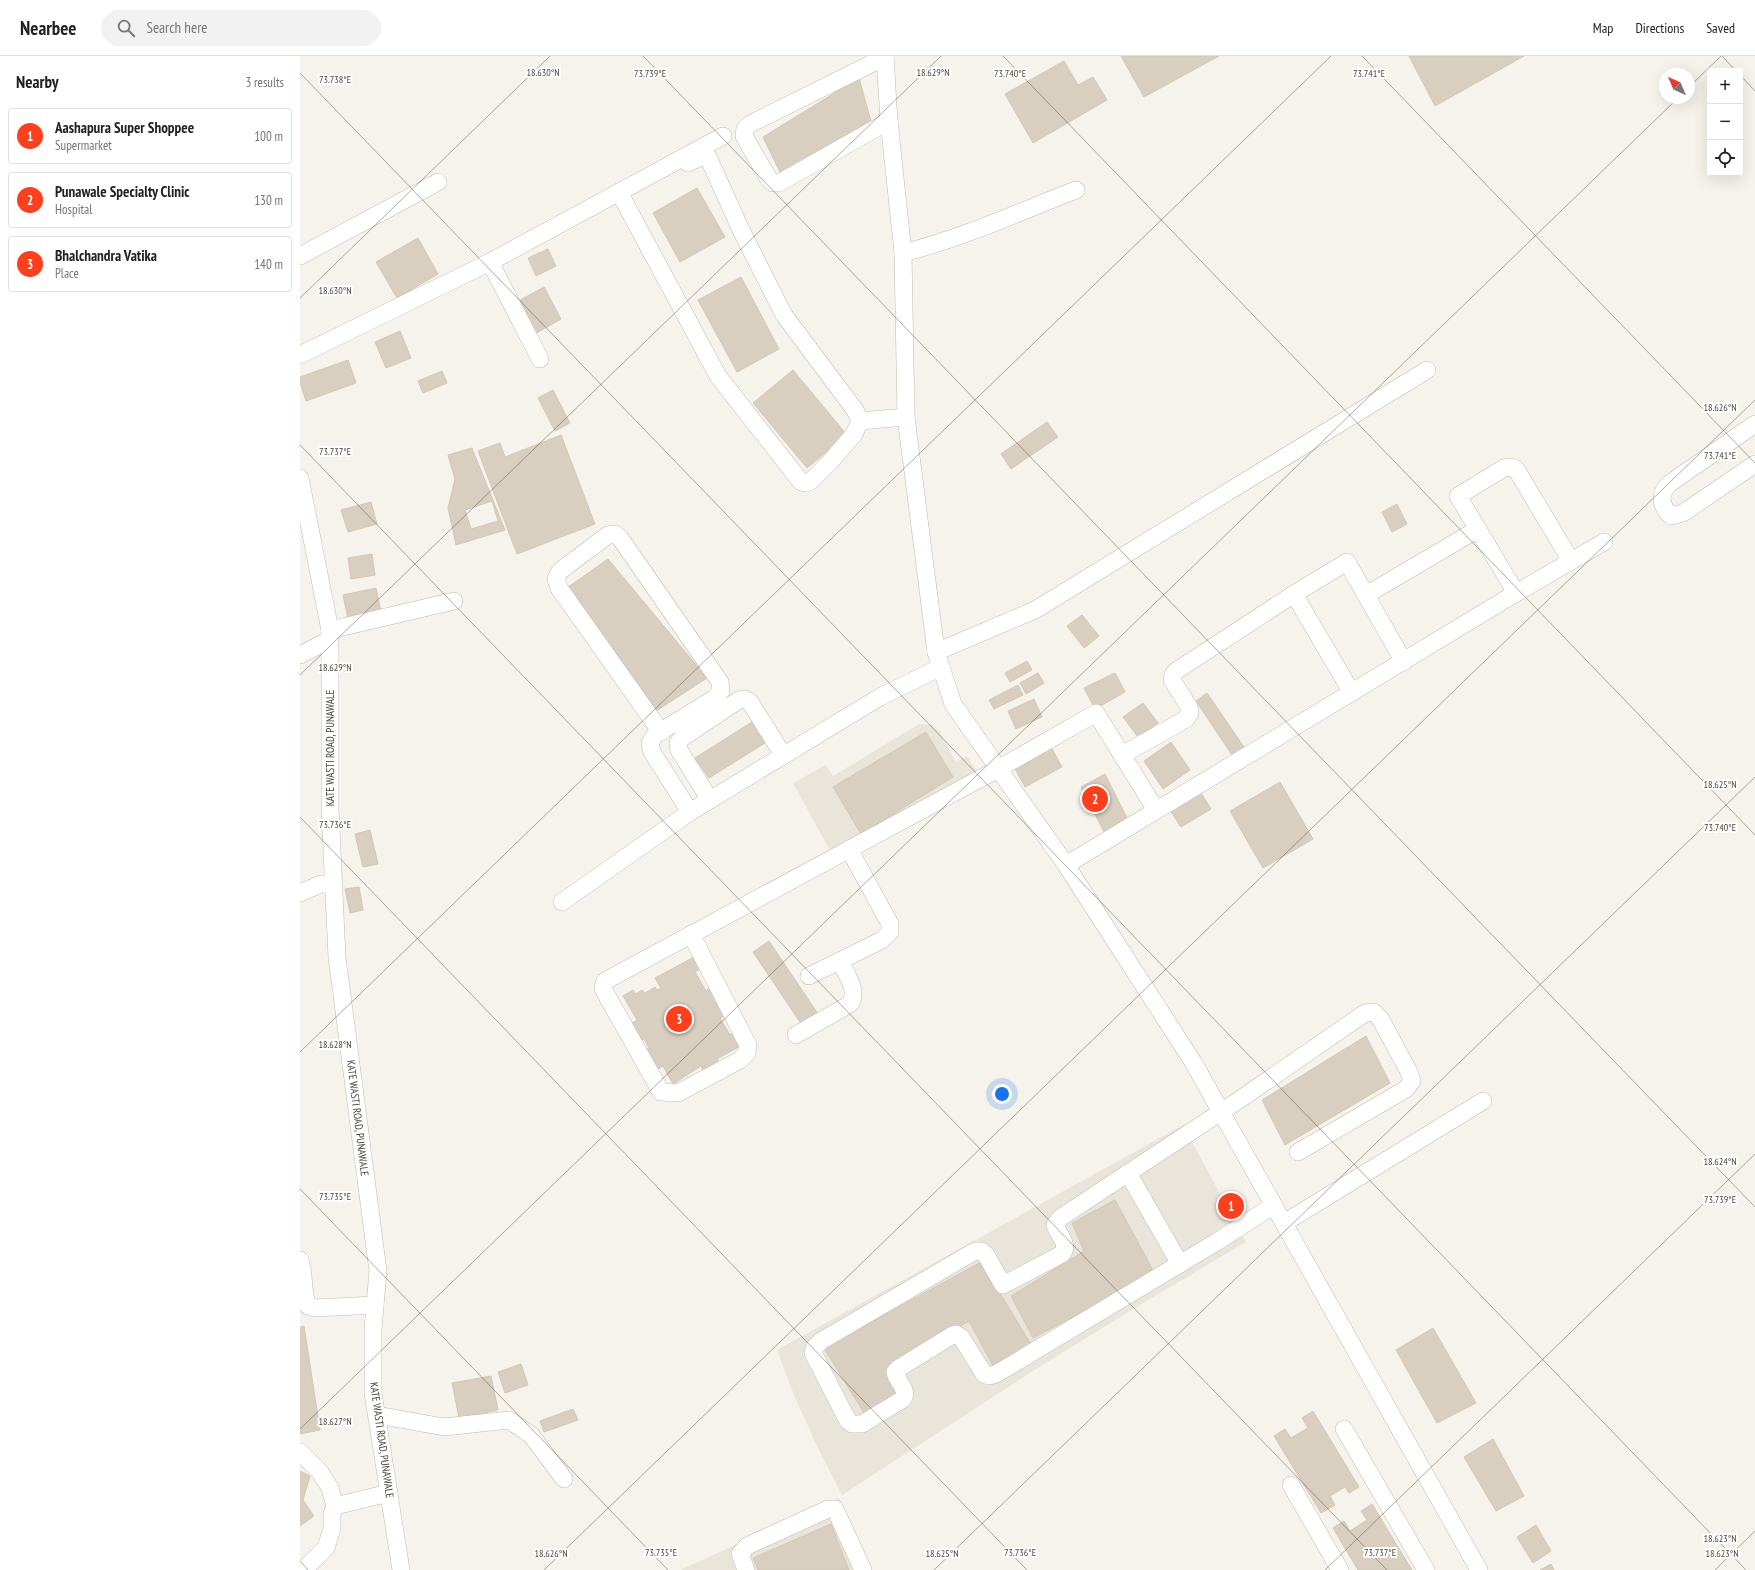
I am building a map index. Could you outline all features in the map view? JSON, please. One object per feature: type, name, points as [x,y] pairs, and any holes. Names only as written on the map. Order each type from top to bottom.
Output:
[{"type":"street","points":[[889,121],[779,183],[773,183],[768,178],[744,136],[745,129],[750,124],[885,56],[889,121],[903,253],[906,417],[938,659],[953,704],[1066,865],[1193,1062],[1480,1570]]},
{"type":"street","points":[[621,195],[723,136]]},
{"type":"street","points":[[300,355],[490,262],[621,195],[705,155],[708,157],[741,230],[784,315],[856,410],[860,421],[854,434],[811,481],[806,483],[802,482],[718,376],[621,195]]},
{"type":"street","points":[[300,256],[438,182]]},
{"type":"street","points":[[903,253],[936,245],[1076,190]]},
{"type":"street","points":[[490,262],[540,359]]},
{"type":"street","points":[[562,902],[690,812],[880,697],[938,659],[1035,610],[1426,370]]},
{"type":"street","points":[[860,421],[906,417]]},
{"type":"street","points":[[1755,424],[1669,484],[1662,494],[1663,506],[1672,516],[1683,513],[1755,464]]},
{"type":"street","points":[[1516,594],[1458,496],[1504,468],[1511,466],[1516,469],[1571,561]]},
{"type":"street","name":"KATE WASTI ROAD, PUNAWALE","points":[[300,478],[303,505],[330,635],[330,808],[336,957],[378,1271],[373,1329],[373,1393],[401,1570]]},
{"type":"street","points":[[1366,595],[1478,529]]},
{"type":"street","points":[[661,732],[559,588],[556,579],[560,571],[608,535],[615,534],[620,538],[720,682],[721,691],[715,698],[661,732],[656,735],[650,743],[652,752],[690,812]]},
{"type":"street","points":[[1066,865],[1604,542]]},
{"type":"street","points":[[1122,755],[1186,719],[1190,713],[1189,707],[1172,680],[1176,671],[1294,594],[1347,562],[1404,662]]},
{"type":"street","points":[[1294,594],[1352,692]]},
{"type":"street","points":[[300,655],[330,635],[454,601]]},
{"type":"street","points":[[710,800],[679,750],[678,743],[682,738],[738,700],[744,699],[750,702],[783,755]]},
{"type":"street","points":[[691,934],[744,1034],[748,1045],[747,1053],[740,1060],[678,1093],[668,1094],[661,1092],[607,996],[603,988],[605,981],[691,934],[998,769],[1096,713],[1156,810]]},
{"type":"street","points":[[809,976],[882,940],[890,932],[890,924],[849,849]]},
{"type":"street","points":[[300,893],[321,884],[333,884]]},
{"type":"street","points":[[796,1035],[850,1004],[854,997],[854,990],[840,961]]},
{"type":"street","points":[[1274,1206],[996,1374],[990,1376],[984,1374],[961,1337],[956,1334],[951,1336],[899,1368],[895,1372],[896,1376],[906,1395],[903,1399],[862,1424],[852,1424],[848,1421],[813,1353],[815,1347],[821,1341],[975,1251],[981,1251],[986,1255],[1003,1285],[1062,1254],[1065,1250],[1065,1246],[1055,1225],[1057,1220],[1221,1112],[1365,1013],[1374,1012],[1381,1020],[1406,1065],[1412,1081],[1406,1089],[1298,1152]]},
{"type":"street","points":[[1284,1223],[1483,1101]]},
{"type":"street","points":[[1128,1173],[1180,1264]]},
{"type":"street","points":[[300,1260],[304,1271],[304,1308],[375,1305]]},
{"type":"street","points":[[376,1415],[444,1427],[509,1420],[531,1435],[564,1479]]},
{"type":"street","points":[[1344,1429],[1426,1570]]},
{"type":"street","points":[[300,1452],[320,1472],[330,1488],[335,1506],[332,1514],[332,1528],[326,1548],[303,1570]]},
{"type":"street","points":[[1291,1485],[1340,1570]]},
{"type":"street","points":[[335,1506],[389,1493]]},
{"type":"street","points":[[746,1570],[740,1554],[747,1546],[828,1509],[835,1509],[864,1570]]},
{"type":"shaded area","points":[[919,724],[932,725],[939,731],[956,762],[967,756],[978,773],[833,856],[793,783],[826,765],[833,776]]},
{"type":"shaded area","points":[[1183,1125],[1246,1242],[1138,1306],[1033,1371],[842,1495],[796,1400],[777,1350]]},
{"type":"shaded area","points":[[839,1498],[869,1570],[680,1570]]},
{"type":"building","points":[[1121,56],[1219,56],[1144,97]]},
{"type":"building","points":[[1409,56],[1524,56],[1435,106]]},
{"type":"building","points":[[1064,61],[1078,85],[1093,77],[1107,100],[1033,143],[1005,94]]},
{"type":"building","points":[[859,78],[872,125],[780,172],[763,137]]},
{"type":"building","points":[[697,188],[725,237],[680,262],[653,213]]},
{"type":"building","points":[[418,238],[438,274],[397,298],[376,262]]},
{"type":"building","points":[[548,249],[556,266],[536,276],[528,258]]},
{"type":"building","points":[[741,277],[779,349],[737,372],[698,300]]},
{"type":"building","points":[[544,287],[561,319],[533,335],[515,303]]},
{"type":"building","points":[[400,331],[411,358],[386,368],[375,342]]},
{"type":"building","points":[[348,360],[356,383],[306,401],[300,383],[300,377]]},
{"type":"building","points":[[793,370],[847,435],[807,468],[753,403]]},
{"type":"building","points":[[442,371],[447,383],[423,393],[418,381]]},
{"type":"building","points":[[553,390],[570,423],[555,431],[538,398]]},
{"type":"building","points":[[1047,422],[1058,437],[1011,469],[1001,454]]},
{"type":"building","points":[[561,435],[595,524],[517,554],[478,451],[500,443],[505,457]]},
{"type":"building","points":[[472,448],[505,530],[456,545],[448,508],[455,479],[448,455]],"holes":[[[492,501],[498,521],[471,529],[465,510]]]},
{"type":"building","points":[[371,502],[377,524],[348,532],[341,510]]},
{"type":"building","points":[[1397,504],[1407,524],[1392,532],[1382,512]]},
{"type":"building","points":[[372,554],[375,575],[351,579],[348,558]]},
{"type":"building","points":[[608,559],[707,678],[656,711],[564,590]]},
{"type":"building","points":[[376,588],[381,612],[348,619],[343,595]]},
{"type":"building","points":[[1082,615],[1099,636],[1084,648],[1067,626]]},
{"type":"building","points":[[1027,661],[1032,670],[1010,682],[1005,673]]},
{"type":"building","points":[[1038,673],[1044,683],[1026,694],[1020,683]]},
{"type":"building","points":[[1115,673],[1125,692],[1095,709],[1084,688]]},
{"type":"building","points":[[1018,685],[1023,695],[994,709],[989,700]]},
{"type":"building","points":[[1207,693],[1246,750],[1234,758],[1196,701]]},
{"type":"building","points":[[1034,699],[1042,717],[1016,729],[1008,711]]},
{"type":"building","points":[[1143,703],[1158,723],[1138,737],[1123,717]]},
{"type":"building","points":[[752,722],[765,743],[709,778],[695,758]]},
{"type":"building","points":[[926,732],[953,777],[861,834],[833,787]]},
{"type":"building","points":[[1171,742],[1190,770],[1163,789],[1144,761]]},
{"type":"building","points":[[1051,747],[1062,767],[1025,787],[1014,767]]},
{"type":"building","points":[[1105,774],[1128,820],[1104,832],[1081,787]]},
{"type":"building","points":[[1280,782],[1313,839],[1263,868],[1230,811]]},
{"type":"building","points":[[1198,788],[1211,809],[1181,827],[1168,807]]},
{"type":"building","points":[[370,830],[378,864],[363,867],[355,834]]},
{"type":"building","points":[[359,887],[363,910],[350,913],[345,889]]},
{"type":"building","points":[[769,941],[818,1014],[802,1025],[753,952]]},
{"type":"building","points":[[696,956],[702,968],[695,972],[706,991],[711,986],[726,1015],[720,1018],[730,1035],[733,1032],[744,1044],[717,1059],[720,1066],[704,1072],[701,1066],[673,1084],[663,1066],[653,1072],[641,1052],[649,1048],[644,1039],[636,1043],[627,1026],[637,1020],[623,996],[633,990],[636,994],[642,990],[645,993],[655,987],[657,990],[661,988],[655,978]]},
{"type":"building","points":[[1366,1036],[1390,1083],[1285,1145],[1262,1100]]},
{"type":"building","points":[[1115,1200],[1155,1274],[1033,1338],[1011,1296],[1084,1251],[1072,1223]]},
{"type":"building","points":[[981,1262],[1032,1346],[993,1366],[969,1321],[887,1368],[902,1395],[864,1413],[824,1348]]},
{"type":"building","points":[[304,1326],[320,1430],[300,1434],[300,1327]]},
{"type":"building","points":[[1433,1328],[1476,1403],[1437,1423],[1396,1350]]},
{"type":"building","points":[[521,1364],[528,1385],[505,1393],[498,1372]]},
{"type":"building","points":[[491,1376],[498,1410],[459,1418],[452,1383]]},
{"type":"building","points":[[573,1409],[578,1420],[544,1432],[540,1421]]},
{"type":"building","points":[[1313,1411],[1359,1487],[1349,1493],[1345,1487],[1330,1496],[1335,1505],[1321,1513],[1274,1436],[1285,1429],[1291,1438],[1308,1428],[1302,1418]]},
{"type":"building","points":[[1493,1439],[1524,1496],[1496,1511],[1464,1457]]},
{"type":"building","points":[[300,1471],[310,1476],[303,1500],[314,1516],[300,1526]]},
{"type":"building","points":[[1372,1504],[1412,1570],[1358,1570],[1333,1528],[1344,1521],[1350,1531],[1367,1520],[1361,1511]]},
{"type":"building","points":[[831,1524],[849,1570],[758,1570],[753,1558]]},
{"type":"building","points":[[1536,1525],[1551,1551],[1533,1563],[1517,1537]]},
{"type":"building","points":[[1551,1564],[1554,1570],[1540,1570]]},
{"type":"place","name":"Punawale Specialty Clinic","points":[[1095,799]]},
{"type":"place","name":"Bhalchandra Vatika","points":[[679,1019]]},
{"type":"place","name":"Aashapura Super Shoppee","points":[[1231,1206]]}]
